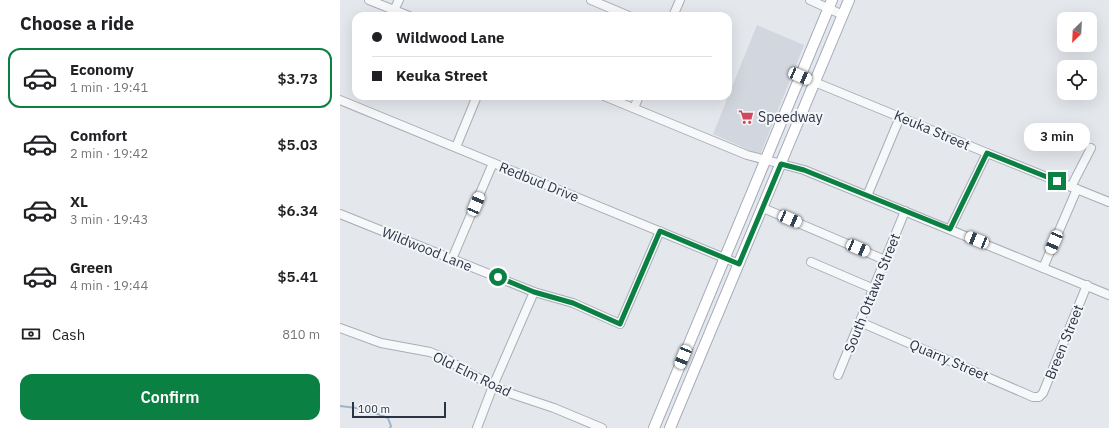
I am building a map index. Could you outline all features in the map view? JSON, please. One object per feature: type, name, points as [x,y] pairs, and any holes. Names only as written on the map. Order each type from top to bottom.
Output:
[{"type":"main road","points":[[670,428],[849,0]]},
{"type":"main road","points":[[654,428],[830,4]]},
{"type":"street","points":[[369,0],[399,12]]},
{"type":"street","points":[[394,10],[399,0]]},
{"type":"street","points":[[591,0],[620,12]]},
{"type":"street","points":[[675,12],[680,0]]},
{"type":"street","points":[[810,0],[830,4],[843,14]]},
{"type":"street","name":"Keuka Street","points":[[800,76],[1109,202]]},
{"type":"street","name":"Redbud Drive","points":[[340,100],[739,264]]},
{"type":"street","points":[[456,147],[475,100]]},
{"type":"street","points":[[614,100],[747,155],[804,170],[1109,294]]},
{"type":"street","points":[[634,108],[638,100]]},
{"type":"street","points":[[867,196],[900,117]]},
{"type":"street","points":[[1043,268],[1091,148]]},
{"type":"street","points":[[950,229],[987,153]]},
{"type":"street","points":[[452,259],[494,163]]},
{"type":"street","points":[[763,208],[885,260]]},
{"type":"street","name":"South Ottawa Street","points":[[838,375],[905,211]]},
{"type":"street","name":"Wildwood Lane","points":[[340,214],[534,292],[573,303],[620,324],[660,231]]},
{"type":"street","points":[[811,262],[874,289]]},
{"type":"street","name":"Breen Street","points":[[1039,397],[1043,393],[1087,285]]},
{"type":"street","points":[[477,428],[492,386],[534,292]]},
{"type":"street","name":"Quarry Street","points":[[860,322],[1033,397],[1039,397]]},
{"type":"street","name":"Old Elm Road","points":[[340,328],[381,343],[430,352],[447,358],[467,372],[492,386],[554,408],[602,428]]},
{"type":"shaded area","points":[[757,25],[804,45],[760,155],[713,134],[727,100],[732,100],[732,87]]},
{"type":"waterway","points":[[340,406],[365,409],[388,418],[391,426],[390,428]]},
{"type":"place","name":"Speedway","points":[[746,117]]},
{"type":"route","points":[[498,277],[534,292],[573,303],[620,324],[660,231],[739,264],[781,164],[804,170],[950,229],[987,153],[1057,181]]}]
